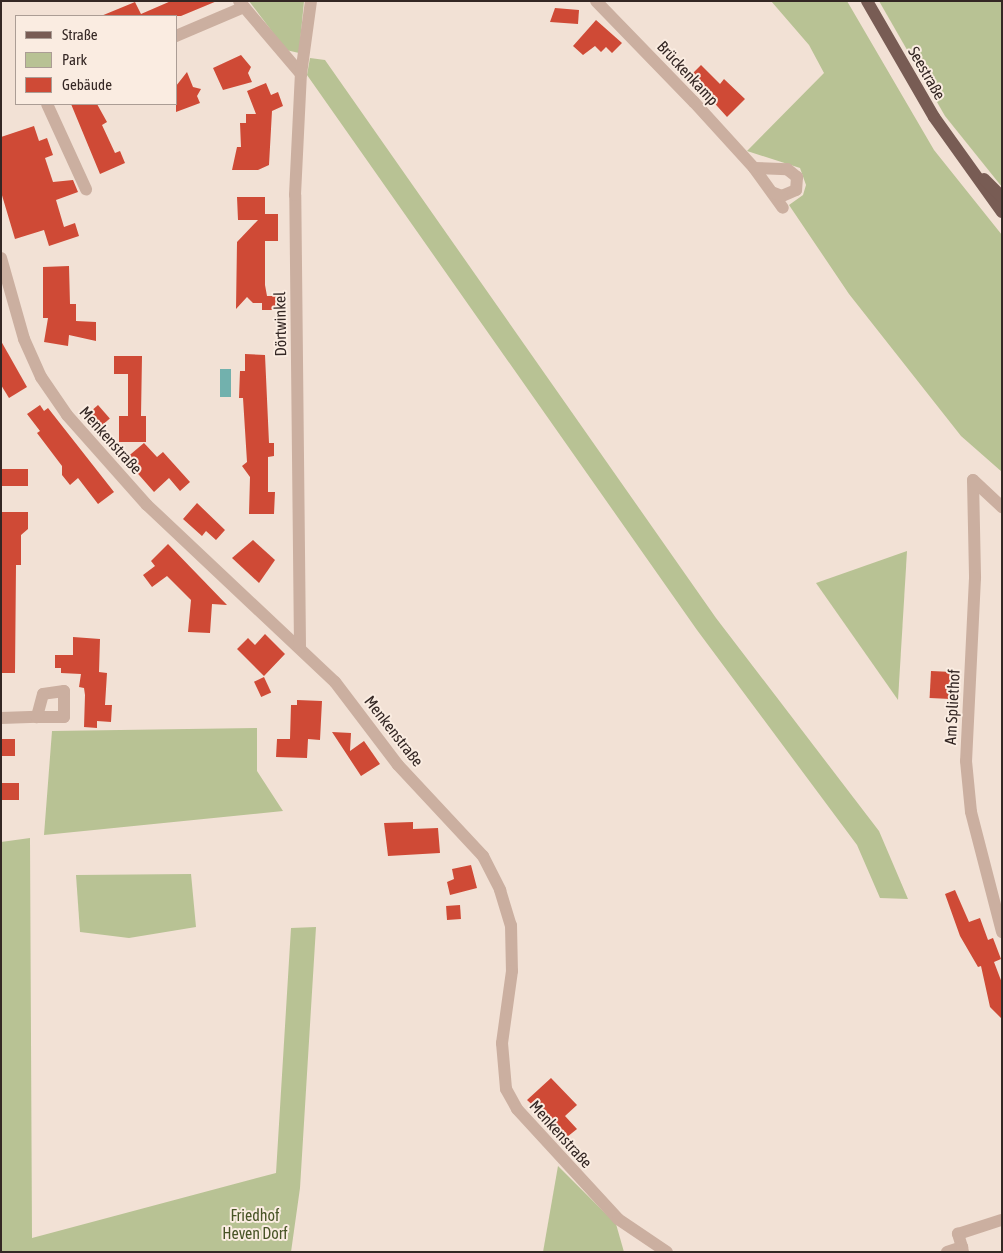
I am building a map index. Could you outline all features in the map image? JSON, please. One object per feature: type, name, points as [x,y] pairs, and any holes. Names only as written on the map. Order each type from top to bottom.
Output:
[{"type":"main road","name":"Seestraße","points":[[867,1],[934,117],[1002,212]]},
{"type":"main road","name":"Seestraße","points":[[963,158],[1002,197]]},
{"type":"street","name":"Dörtwinkel","points":[[300,648],[295,195],[301,74],[311,1]]},
{"type":"street","name":"Brückenkamp","points":[[596,1],[754,168],[774,193],[783,208]]},
{"type":"street","points":[[178,35],[241,4],[301,74]]},
{"type":"street","points":[[47,105],[86,188]]},
{"type":"street","points":[[754,168],[787,170],[797,177],[796,190],[782,196],[774,193]]},
{"type":"street","name":"Menkenstraße","points":[[1,258],[24,339],[41,377],[67,415],[147,505],[340,687],[398,766],[483,856],[500,890],[511,925],[514,949],[502,1043],[502,1074],[517,1109],[618,1219],[667,1252]]},
{"type":"street","name":"Am Spliethof","points":[[1002,508],[973,480],[975,578],[966,761],[972,812],[1002,932]]},
{"type":"street","points":[[1,718],[37,717]]},
{"type":"street","points":[[947,1252],[962,1249],[958,1234],[1001,1220]]},
{"type":"green space","points":[[249,1],[304,1],[299,53],[286,50]]},
{"type":"green space","points":[[771,1],[847,1],[934,150],[1002,235],[1002,472],[961,436],[849,294],[789,205],[803,195],[806,185],[800,168],[747,151],[824,73],[809,45]]},
{"type":"green space","points":[[879,1],[1002,1],[1002,187],[945,116]]},
{"type":"green space","points":[[310,58],[325,60],[716,618],[879,831],[908,899],[880,898],[857,845],[697,630],[307,75]]},
{"type":"green space","points":[[907,551],[898,700],[816,583]]},
{"type":"green space","points":[[257,728],[257,771],[283,811],[44,835],[52,731]]},
{"type":"green space","name":"Friedhof Heven Dorf","points":[[30,838],[32,1238],[276,1173],[291,928],[316,927],[300,1188],[291,1252],[1,1252],[1,842]]},
{"type":"green space","points":[[191,874],[196,927],[129,938],[80,932],[76,875]]},
{"type":"green space","points":[[558,1166],[616,1224],[624,1252],[543,1252]]},
{"type":"water","points":[[220,369],[231,369],[231,397],[220,397]]},
{"type":"building","points":[[171,1],[217,1],[181,16],[103,15],[135,2],[141,14]]},
{"type":"building","points":[[555,8],[579,10],[578,24],[550,22]]},
{"type":"building","points":[[596,20],[622,43],[612,53],[606,47],[601,52],[595,46],[583,55],[573,46]]},
{"type":"building","points":[[241,55],[251,67],[248,73],[252,82],[223,90],[213,68]]},
{"type":"building","points":[[701,65],[720,84],[724,79],[745,99],[727,117],[690,76]]},
{"type":"building","points":[[187,72],[193,87],[201,89],[197,96],[200,103],[176,112],[176,105],[178,105],[178,83]]},
{"type":"building","points":[[266,83],[271,95],[278,92],[283,106],[272,111],[269,165],[258,170],[232,170],[237,147],[241,147],[240,123],[246,123],[246,114],[256,114],[247,91]]},
{"type":"building","points":[[71,105],[98,105],[107,122],[102,125],[115,153],[120,151],[125,163],[100,174]]},
{"type":"building","points":[[34,126],[39,141],[47,138],[53,155],[45,158],[53,182],[73,180],[78,192],[56,200],[64,227],[75,223],[79,236],[49,246],[44,230],[15,239],[1,192],[1,137]]},
{"type":"building","points":[[237,197],[265,197],[265,214],[278,214],[278,241],[265,241],[265,285],[267,296],[279,296],[279,310],[262,310],[262,303],[253,303],[247,297],[236,309],[237,242],[258,220],[238,220]]},
{"type":"building","points":[[69,266],[70,304],[76,304],[76,321],[96,322],[96,341],[69,335],[68,346],[44,342],[48,318],[43,318],[43,267]]},
{"type":"building","points":[[1,341],[27,387],[9,398],[1,385]]},
{"type":"building","points":[[245,354],[265,355],[269,443],[274,443],[274,456],[268,457],[268,492],[275,492],[274,514],[249,514],[250,477],[242,466],[247,462],[243,398],[239,398],[240,371],[245,371]]},
{"type":"building","points":[[114,356],[142,356],[141,416],[146,416],[146,442],[119,442],[119,416],[128,416],[128,374],[114,374]]},
{"type":"building","points":[[40,405],[44,411],[48,408],[114,492],[98,504],[78,478],[70,485],[62,475],[62,466],[37,433],[40,431],[27,414]]},
{"type":"building","points":[[98,405],[110,419],[97,430],[85,416]]},
{"type":"building","points":[[144,443],[157,457],[163,452],[190,482],[180,491],[169,478],[154,492],[125,459]]},
{"type":"building","points":[[1,469],[28,469],[28,486],[1,486]]},
{"type":"building","points":[[197,503],[225,530],[216,540],[206,531],[202,536],[183,519]]},
{"type":"building","points":[[1,512],[28,512],[28,529],[21,535],[21,565],[16,565],[15,673],[1,673]]},
{"type":"building","points":[[253,540],[275,560],[259,583],[232,558]]},
{"type":"building","points":[[168,544],[227,605],[212,604],[210,633],[188,632],[191,600],[167,576],[152,587],[143,575],[155,566],[151,561]]},
{"type":"building","points":[[265,634],[285,654],[264,676],[237,649],[248,638],[255,645]]},
{"type":"building","points":[[73,637],[100,639],[99,672],[107,673],[105,705],[112,705],[111,722],[97,721],[97,728],[84,727],[85,695],[84,688],[79,687],[81,674],[61,673],[61,668],[55,668],[55,655],[73,655]]},
{"type":"building","points":[[931,671],[952,672],[951,699],[930,698]]},
{"type":"building","points":[[264,677],[271,692],[261,697],[254,682]]},
{"type":"building","points":[[297,700],[322,701],[320,740],[308,739],[307,758],[276,757],[277,739],[290,739],[291,705],[297,705]]},
{"type":"building","points":[[332,732],[351,733],[350,751],[364,741],[380,764],[361,776]]},
{"type":"building","points":[[1,739],[15,739],[15,756],[1,756]]},
{"type":"building","points":[[1,783],[19,783],[19,800],[1,800]]},
{"type":"building","points":[[413,822],[413,829],[438,828],[440,853],[388,856],[384,823]]},
{"type":"building","points":[[471,865],[477,888],[450,895],[447,882],[454,879],[452,869]]},
{"type":"building","points":[[955,890],[969,922],[980,918],[988,940],[993,938],[1001,959],[994,962],[1002,983],[1002,1019],[990,1007],[981,966],[978,967],[960,936],[945,894]]},
{"type":"building","points":[[460,905],[461,919],[447,920],[446,906]]},
{"type":"building","points":[[551,1078],[577,1105],[565,1116],[577,1129],[567,1137],[527,1100]]}]
